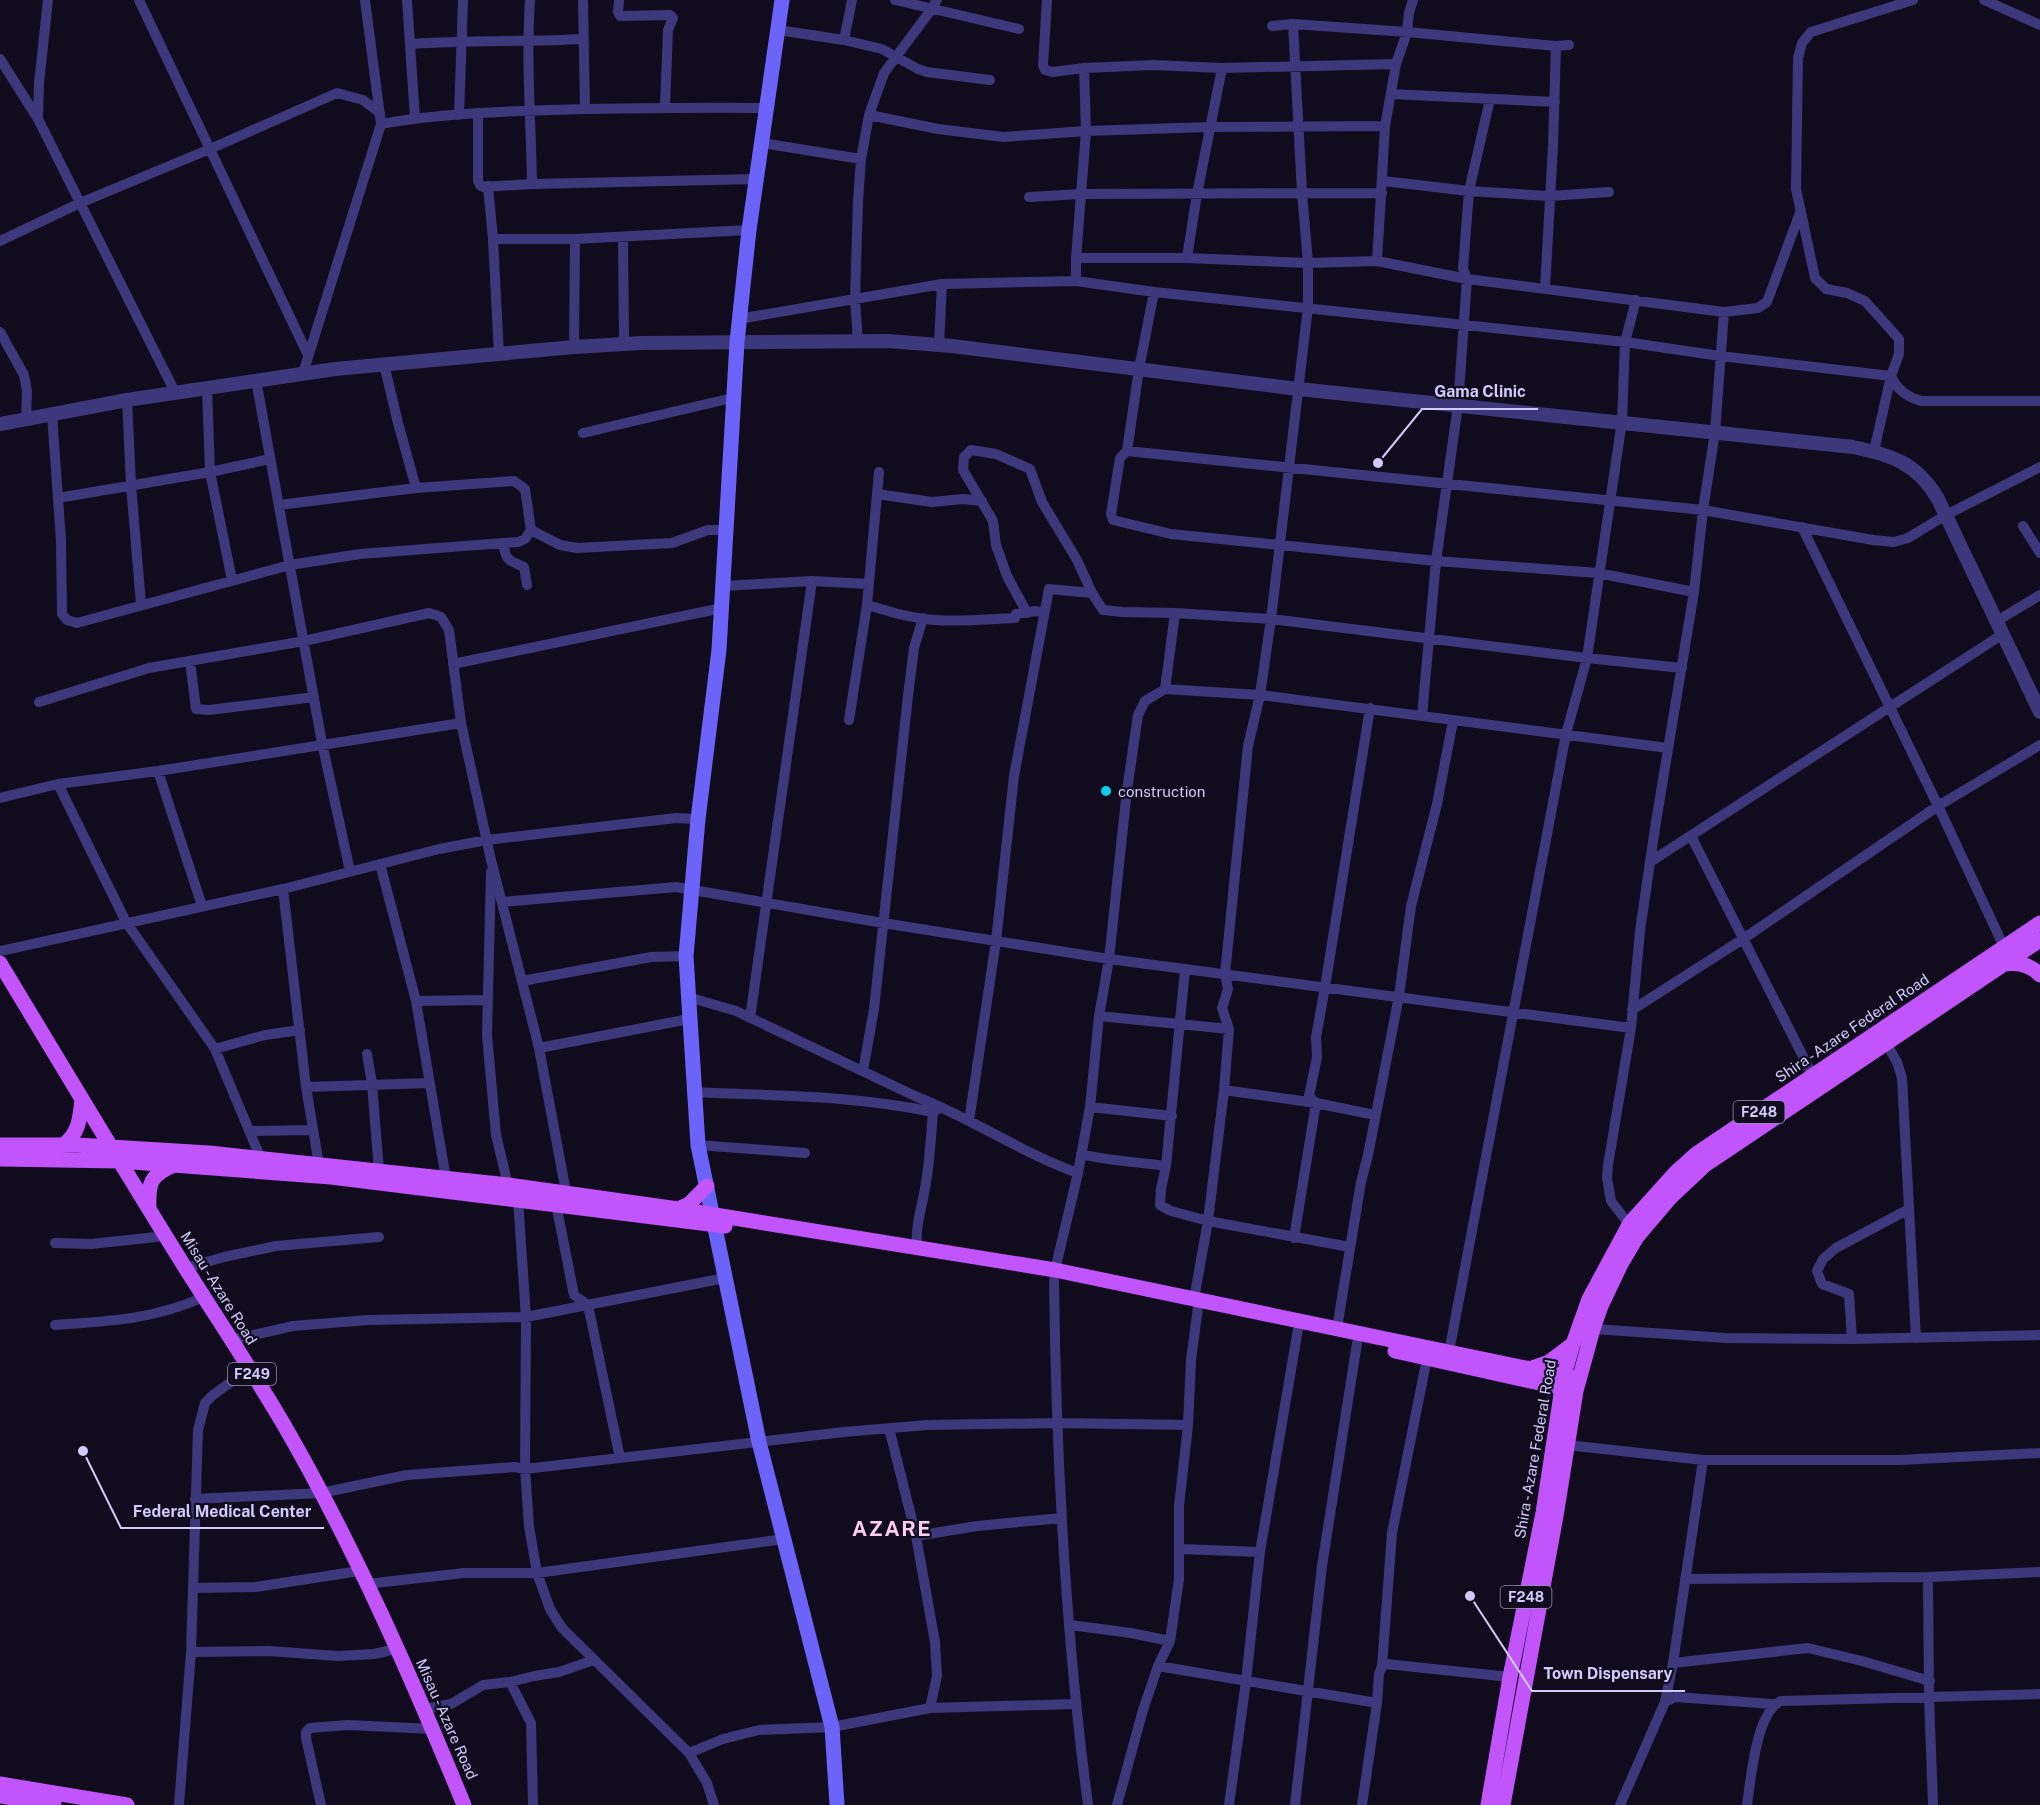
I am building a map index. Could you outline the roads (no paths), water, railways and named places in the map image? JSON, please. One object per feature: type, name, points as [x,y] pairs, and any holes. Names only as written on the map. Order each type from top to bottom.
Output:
[{"type":"main road","points":[[782,0],[749,230],[739,320],[732,398],[719,650],[698,819],[686,956],[698,1145],[759,1442],[832,1726],[837,1805]]},
{"type":"main road","name":"Shira - Azare Federal Road","points":[[1503,1805],[1567,1445],[1573,1344],[1589,1299],[1630,1223],[1676,1172],[1696,1155],[2040,923]]},
{"type":"main road","name":"Shira - Azare Federal Road","points":[[1488,1805],[1510,1677],[1544,1513],[1558,1418],[1570,1383],[1616,1275],[1637,1238],[1671,1197],[1705,1165],[2040,940]]},
{"type":"main road","points":[[2004,964],[2016,962],[2026,965],[2040,975]]},
{"type":"main road","name":"Misau - Azare Road","points":[[0,963],[119,1161],[283,1424],[321,1493],[362,1577],[433,1729],[464,1805]]},
{"type":"main road","points":[[63,1145],[70,1140],[79,1124],[82,1099]]},
{"type":"main road","points":[[0,1145],[63,1145],[209,1153],[508,1185],[561,1198],[917,1247],[1196,1303],[1337,1328],[1449,1352],[1529,1375],[1551,1398],[1558,1418]]},
{"type":"main road","points":[[0,1159],[119,1161],[175,1165],[331,1177],[518,1199],[561,1198],[678,1209],[713,1219],[1054,1275]]},
{"type":"main road","points":[[149,1209],[152,1180],[156,1174],[175,1165]]},
{"type":"main road","points":[[678,1209],[688,1204],[707,1186]]},
{"type":"main road","points":[[1196,1303],[1427,1358],[1570,1383]]},
{"type":"main road","points":[[1529,1375],[1573,1344]]},
{"type":"main road","points":[[1498,1752],[1514,1752]]},
{"type":"main road","points":[[0,1784],[127,1805]]},
{"type":"main road","points":[[0,1796],[54,1805]]},
{"type":"street","points":[[38,119],[39,83],[48,0]]},
{"type":"street","points":[[139,0],[308,355]]},
{"type":"street","points":[[303,373],[380,119],[365,0]]},
{"type":"street","points":[[407,0],[415,118]]},
{"type":"street","points":[[459,116],[463,0]]},
{"type":"street","points":[[530,0],[527,42],[532,184]]},
{"type":"street","points":[[583,0],[585,110]]},
{"type":"street","points":[[619,0],[620,16],[670,15],[673,18],[668,30],[665,107]]},
{"type":"street","points":[[844,40],[852,0]]},
{"type":"street","points":[[896,0],[934,5],[1019,29]]},
{"type":"street","points":[[1047,0],[1043,65],[1045,70],[1052,72],[1153,65],[1222,68],[1396,64]]},
{"type":"street","points":[[1377,261],[1385,126],[1396,64],[1407,32],[1413,0]]},
{"type":"street","points":[[1874,451],[1891,376],[1899,354],[1899,339],[1865,301],[1847,293],[1826,289],[1815,278],[1796,176],[1798,58],[1802,44],[1811,32],[1912,0]]},
{"type":"street","points":[[1984,0],[2040,25]]},
{"type":"street","points":[[858,342],[855,299],[858,201],[861,159],[869,115],[884,74],[934,5]]},
{"type":"street","points":[[1117,1805],[1143,1710],[1158,1666],[1170,1641],[1179,1579],[1179,1506],[1188,1425],[1191,1360],[1196,1303],[1224,1090],[1229,1029],[1222,1008],[1228,989],[1225,974],[1248,746],[1260,695],[1271,619],[1308,307],[1308,263],[1293,24]]},
{"type":"street","points":[[1272,26],[1293,24],[1556,46],[1569,45]]},
{"type":"street","points":[[778,30],[844,40],[882,49],[927,72],[990,80]]},
{"type":"street","points":[[410,44],[583,39]]},
{"type":"street","points":[[1545,289],[1556,46]]},
{"type":"street","points":[[0,59],[38,119],[175,392]]},
{"type":"street","points":[[1076,281],[1086,131],[1084,68]]},
{"type":"street","points":[[1187,258],[1222,68]]},
{"type":"street","points":[[0,241],[80,203],[337,93],[363,100],[380,119],[531,110],[665,107],[767,108]]},
{"type":"street","points":[[1391,94],[1555,102]]},
{"type":"street","points":[[1422,716],[1436,561],[1458,405],[1467,279],[1463,269],[1469,191],[1490,99]]},
{"type":"street","points":[[478,113],[478,181],[480,185],[756,179]]},
{"type":"street","points":[[869,115],[938,129],[1003,137],[1086,131],[1210,127],[1385,126]]},
{"type":"street","points":[[762,142],[861,159]]},
{"type":"street","points":[[1383,181],[1469,191],[1549,196],[1609,192]]},
{"type":"street","points":[[488,186],[499,355]]},
{"type":"street","points":[[1029,197],[1081,194],[1382,193]]},
{"type":"street","points":[[1076,258],[1187,258],[1308,263],[1377,261],[1467,279],[1724,312],[1758,308],[1767,302],[1801,210]]},
{"type":"street","points":[[493,238],[574,240],[749,230]]},
{"type":"street","points":[[623,237],[624,344]]},
{"type":"street","points":[[574,240],[574,347]]},
{"type":"street","points":[[739,320],[942,284],[1076,281],[1154,292],[1626,342],[1719,356],[1891,376]]},
{"type":"street","points":[[939,345],[942,284]]},
{"type":"street","points":[[1154,292],[1139,369],[1127,451],[1120,458],[1111,514],[1113,520],[1171,534],[1436,561],[1598,573],[1694,592]]},
{"type":"street","points":[[1449,1352],[1566,734],[1587,658],[1622,422],[1626,342],[1636,300]]},
{"type":"street","points":[[1637,1238],[1630,1223],[1611,1201],[1607,1178],[1608,1166],[1631,1028],[1640,931],[1650,862],[1694,592],[1715,432],[1724,312]]},
{"type":"street","points":[[0,332],[24,375],[27,391],[26,418]]},
{"type":"street","points":[[0,424],[175,392],[303,373],[384,364],[624,344],[888,341],[939,345],[1298,389],[1853,447],[1899,459],[1916,470],[1929,483],[2040,712]]},
{"type":"street","points":[[384,364],[416,488]]},
{"type":"street","points":[[1891,376],[1896,386],[1909,397],[1921,401],[2040,401]]},
{"type":"street","points":[[256,380],[322,743],[350,871]]},
{"type":"street","points":[[207,388],[210,472],[232,580]]},
{"type":"street","points":[[583,433],[732,398]]},
{"type":"street","points":[[127,400],[131,485],[141,604]]},
{"type":"street","points":[[52,414],[61,541],[62,614],[67,620],[77,623],[290,565],[360,554],[518,542],[525,539],[531,530],[525,489],[514,481],[416,488],[279,505]]},
{"type":"street","points":[[1027,613],[1007,576],[996,545],[993,521],[963,470],[964,457],[971,450],[996,454],[1030,469],[1042,502],[1077,560],[1092,593],[1103,610],[1271,619],[1682,668]]},
{"type":"street","points":[[1127,451],[1703,510],[1894,542],[1908,538],[1946,515],[2040,467]]},
{"type":"street","points":[[58,498],[210,472],[270,459]]},
{"type":"street","points":[[849,720],[867,605],[879,472]]},
{"type":"street","points":[[877,494],[932,502],[963,499],[982,501]]},
{"type":"street","points":[[2024,526],[2040,553]]},
{"type":"street","points":[[1802,527],[2004,947]]},
{"type":"street","points":[[531,530],[560,545],[577,548],[672,543],[708,530],[725,530]]},
{"type":"street","points":[[503,543],[505,557],[524,567],[527,585]]},
{"type":"street","points":[[723,586],[812,581],[868,584]]},
{"type":"street","points":[[750,1018],[812,581]]},
{"type":"street","points":[[969,1121],[996,941],[1014,776],[1049,589],[1092,593]]},
{"type":"street","points":[[1996,621],[2040,595]]},
{"type":"street","points":[[867,605],[923,618],[958,621],[1015,618],[1016,614],[1036,611],[1044,613]]},
{"type":"street","points":[[453,664],[722,608]]},
{"type":"street","points":[[39,702],[149,668],[304,641],[429,613],[441,617],[449,630],[461,723],[491,860],[539,1048],[574,1295],[588,1305],[620,1458]]},
{"type":"street","points":[[1165,689],[1175,613]]},
{"type":"street","points":[[863,1071],[874,1009],[909,684],[914,648],[923,618]]},
{"type":"street","points":[[1650,862],[2003,634]]},
{"type":"street","points":[[190,661],[196,709],[209,710],[314,697]]},
{"type":"street","points":[[1088,1805],[1075,1704],[1062,1518],[1055,1366],[1054,1275],[1078,1173],[1090,1107],[1127,790],[1138,715],[1145,701],[1165,689],[1260,695],[1668,748]]},
{"type":"street","points":[[1316,1103],[1309,1096],[1317,1057],[1316,1037],[1370,708]]},
{"type":"street","points":[[1337,1328],[1350,1247],[1398,996],[1411,906],[1437,804],[1453,721]]},
{"type":"street","points":[[0,798],[58,784],[158,771],[322,743],[461,723]]},
{"type":"street","points":[[1632,1010],[1743,939],[1938,806],[2040,746]]},
{"type":"street","points":[[158,771],[202,906]]},
{"type":"street","points":[[58,784],[126,922],[215,1049],[261,1159]]},
{"type":"street","points":[[0,951],[283,889],[439,849],[487,840],[676,818],[698,819]]},
{"type":"street","points":[[1691,836],[1813,1076]]},
{"type":"street","points":[[491,860],[487,1035],[495,1135],[508,1185]]},
{"type":"street","points":[[380,864],[416,1001],[446,1179]]},
{"type":"street","points":[[502,902],[676,887],[1109,959],[1631,1028]]},
{"type":"street","points":[[283,889],[306,1087],[319,1165]]},
{"type":"street","points":[[522,981],[651,957],[686,956]]},
{"type":"street","points":[[1185,969],[1172,1116],[1160,1204],[1171,1211],[1208,1221],[1350,1247]]},
{"type":"street","points":[[688,997],[736,1011],[937,1109],[969,1121],[1032,1154],[1078,1173]]},
{"type":"street","points":[[416,1001],[487,1000]]},
{"type":"street","points":[[1100,1017],[1229,1029]]},
{"type":"street","points":[[539,1048],[689,1019]]},
{"type":"street","points":[[215,1049],[265,1035],[300,1030]]},
{"type":"street","points":[[1886,1043],[1897,1062],[1902,1078],[1916,1338]]},
{"type":"street","points":[[367,1054],[372,1084],[379,1171]]},
{"type":"street","points":[[306,1087],[430,1083]]},
{"type":"street","points":[[1224,1090],[1316,1103],[1375,1115]]},
{"type":"street","points":[[693,1092],[816,1097],[937,1109]]},
{"type":"street","points":[[1294,1238],[1316,1103]]},
{"type":"street","points":[[1090,1107],[1172,1116]]},
{"type":"street","points":[[917,1247],[921,1202],[937,1109]]},
{"type":"street","points":[[250,1131],[313,1130]]},
{"type":"street","points":[[698,1145],[805,1153]]},
{"type":"street","points":[[1082,1154],[1114,1158],[1125,1163],[1166,1166]]},
{"type":"street","points":[[518,1199],[526,1317],[525,1469],[529,1526],[537,1573],[550,1609],[562,1628],[689,1753],[707,1783],[714,1805]]},
{"type":"street","points":[[1852,1339],[1849,1294],[1822,1284],[1817,1271],[1823,1259],[1836,1248],[1909,1209]]},
{"type":"street","points":[[55,1243],[91,1244],[166,1236]]},
{"type":"street","points":[[186,1268],[276,1246],[380,1237]]},
{"type":"street","points":[[231,1340],[293,1326],[368,1320],[526,1317],[725,1278]]},
{"type":"street","points":[[55,1325],[144,1317],[176,1309],[204,1297]]},
{"type":"street","points":[[1229,1805],[1260,1552],[1298,1329]]},
{"type":"street","points":[[1593,1329],[1726,1338],[1852,1339],[2040,1335]]},
{"type":"street","points":[[1295,1805],[1322,1566],[1357,1342]]},
{"type":"street","points":[[1362,1805],[1379,1674],[1383,1666],[1392,1533],[1427,1358]]},
{"type":"street","points":[[179,1805],[191,1652],[198,1430],[205,1403],[249,1369]]},
{"type":"street","points":[[195,1499],[321,1493],[407,1475],[515,1467],[525,1469],[927,1425],[1058,1423],[1188,1425]]},
{"type":"street","points":[[889,1428],[916,1536],[935,1642],[937,1676],[930,1708]]},
{"type":"street","points":[[1567,1445],[1703,1460],[1899,1460],[2040,1453]]},
{"type":"street","points":[[1620,1805],[1665,1701],[1673,1663],[1703,1460]]},
{"type":"street","points":[[916,1536],[977,1526],[1062,1518]]},
{"type":"street","points":[[194,1588],[256,1587],[362,1577],[537,1573],[784,1539]]},
{"type":"street","points":[[1180,1549],[1260,1552]]},
{"type":"street","points":[[1685,1579],[1928,1577],[2040,1572]]},
{"type":"street","points":[[1928,1577],[1933,1805]]},
{"type":"street","points":[[1070,1625],[1170,1641]]},
{"type":"street","points":[[1673,1663],[1808,1648],[1862,1661],[1930,1682]]},
{"type":"street","points":[[191,1652],[269,1651],[338,1656],[374,1654],[396,1649]]},
{"type":"street","points":[[424,1710],[451,1704],[483,1685],[570,1670],[594,1660]]},
{"type":"street","points":[[1383,1666],[1386,1664],[1510,1677]]},
{"type":"street","points":[[1158,1666],[1377,1703]]},
{"type":"street","points":[[510,1682],[531,1723],[533,1805]]},
{"type":"street","points":[[1665,1701],[1675,1696],[1773,1704],[1793,1699],[2040,1694]]},
{"type":"street","points":[[689,1753],[723,1739],[759,1730],[832,1726],[930,1708],[1075,1704]]},
{"type":"street","points":[[1747,1805],[1757,1742],[1766,1715],[1773,1704]]},
{"type":"street","points":[[321,1805],[306,1738],[306,1732],[310,1728],[348,1725],[433,1729]]},
{"type":"place","name":"Gama Clinic","points":[[1378,463]]},
{"type":"place","name":"construction","points":[[1106,791]]},
{"type":"place","name":"Federal Medical Center","points":[[83,1451]]},
{"type":"place","name":"Town Dispensary","points":[[1470,1596]]},
{"type":"district","name":"AZARE","points":[[892,1528]]}]
